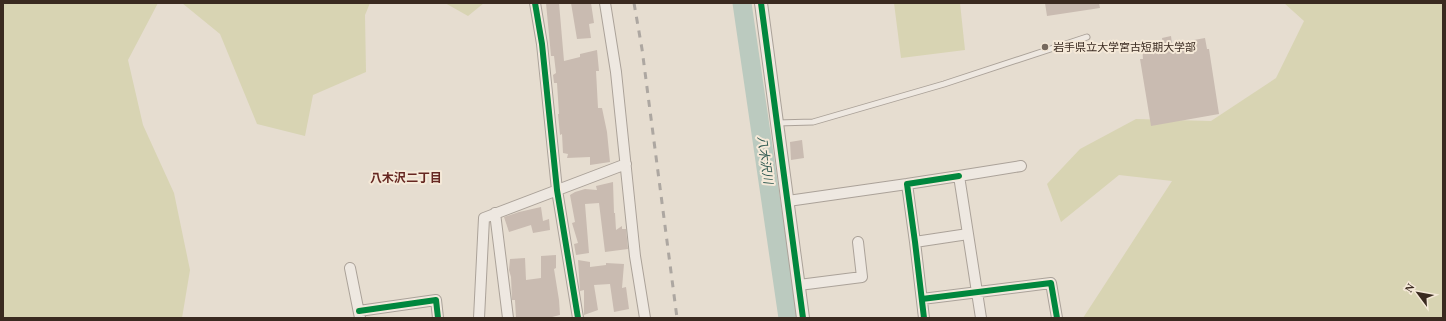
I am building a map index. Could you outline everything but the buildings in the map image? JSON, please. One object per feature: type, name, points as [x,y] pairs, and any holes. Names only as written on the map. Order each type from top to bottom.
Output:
[{"type":"street","points":[[535,3],[542,44],[557,190],[578,318]]},
{"type":"street","points":[[606,3],[616,72],[635,256],[645,318]]},
{"type":"street","points":[[761,3],[803,318]]},
{"type":"street","points":[[479,318],[484,218],[626,164]]},
{"type":"street","points":[[788,201],[1021,166]]},
{"type":"street","points":[[959,176],[981,318]]},
{"type":"street","points":[[907,184],[924,318]]},
{"type":"street","points":[[495,214],[508,318]]},
{"type":"street","points":[[915,242],[968,234]]},
{"type":"street","points":[[799,285],[862,277],[858,242]]},
{"type":"street","points":[[350,268],[360,314],[436,300],[438,318]]},
{"type":"street","points":[[922,299],[1051,283],[1057,318]]},
{"type":"lane","points":[[777,123],[813,122],[944,84],[1087,37]]},
{"type":"shaded area","points":[[3,3],[158,3],[128,60],[143,125],[174,193],[190,270],[182,318],[3,318]]},
{"type":"shaded area","points":[[182,3],[370,3],[365,15],[366,72],[313,95],[305,136],[257,124],[220,34]]},
{"type":"shaded area","points":[[445,3],[484,3],[468,16]]},
{"type":"shaded area","points":[[894,3],[960,3],[965,50],[901,58]]},
{"type":"shaded area","points":[[1284,3],[1443,3],[1443,318],[1083,318],[1172,181],[1119,175],[1061,222],[1047,184],[1080,149],[1136,119],[1211,121],[1276,78],[1304,21]]},
{"type":"waterway","name":"八木沢川","points":[[742,3],[788,318]]},
{"type":"railway","points":[[634,3],[642,49],[677,318]]},
{"type":"cycle path","points":[[535,3],[542,44],[557,190],[578,318]]},
{"type":"cycle path","points":[[761,3],[803,318]]},
{"type":"cycle path","points":[[924,318],[907,184],[959,176]]},
{"type":"cycle path","points":[[922,299],[1051,283],[1057,318]]},
{"type":"cycle path","points":[[359,311],[436,300],[438,318]]},
{"type":"place","name":"岩手県立大学宮古短期大学部","points":[[1045,47]]},
{"type":"district","name":"八木沢二丁目","points":[[406,178]]}]
